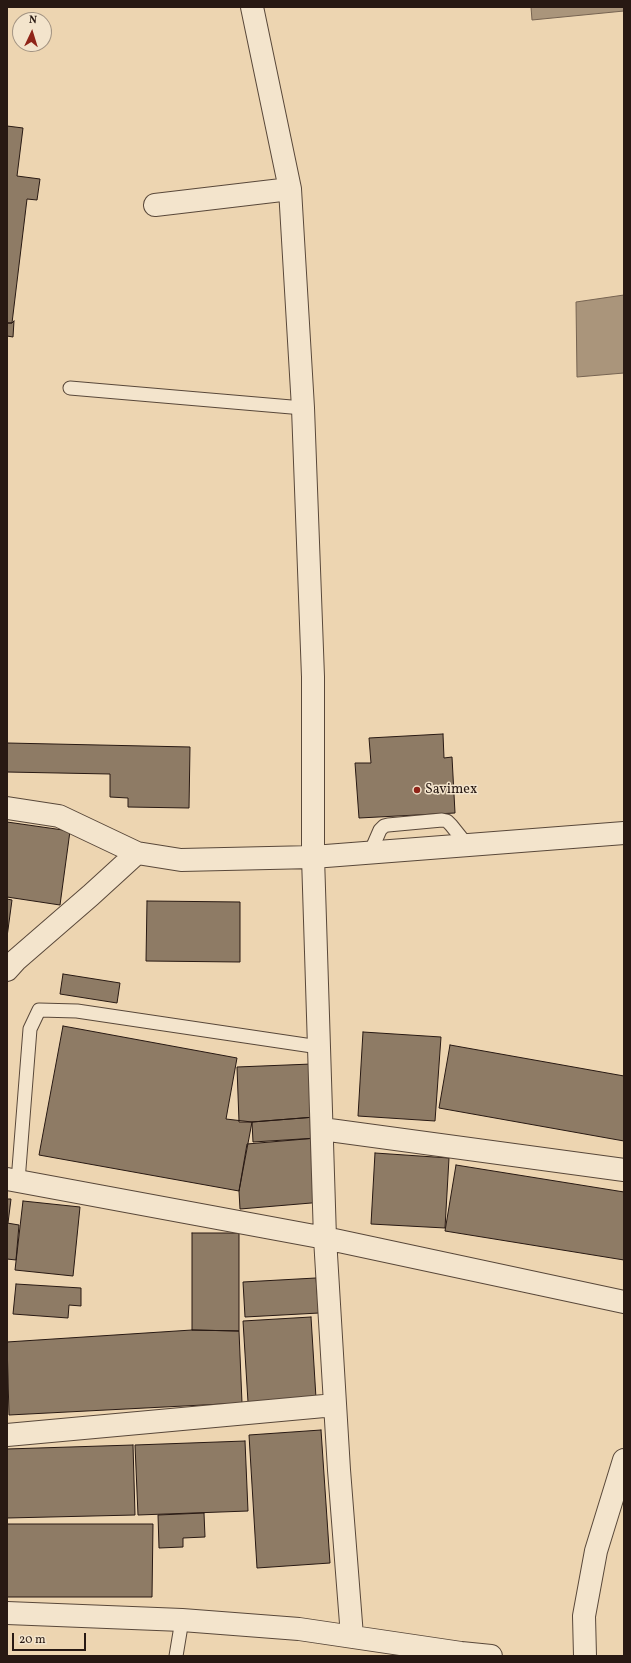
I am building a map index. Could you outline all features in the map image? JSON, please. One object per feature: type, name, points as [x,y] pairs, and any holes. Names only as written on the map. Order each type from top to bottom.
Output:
[{"type":"street","points":[[252,7],[290,189],[303,408],[313,677],[313,857],[325,1238],[335,1405],[352,1636]]},
{"type":"street","points":[[155,205],[290,189]]},
{"type":"street","points":[[7,808],[59,816],[138,853],[181,860],[313,857],[624,833]]},
{"type":"street","points":[[7,970],[16,960],[92,895],[138,853]]},
{"type":"street","points":[[322,1129],[624,1170]]},
{"type":"street","points":[[12,1180],[325,1238],[624,1302]]},
{"type":"street","points":[[7,1435],[335,1405]]},
{"type":"street","points":[[585,1656],[584,1616],[596,1551],[624,1460]]},
{"type":"street","points":[[7,1613],[182,1620],[299,1629],[461,1654],[491,1656]]},
{"type":"lane","points":[[70,388],[303,408]]},
{"type":"lane","points":[[12,1180],[30,1029],[39,1010],[77,1011],[319,1047]]},
{"type":"lane","points":[[176,1656],[182,1620]]},
{"type":"shaded area","points":[[531,7],[624,7],[624,11],[532,20]]},
{"type":"shaded area","points":[[624,295],[624,373],[577,377],[576,302]]},
{"type":"building","points":[[7,126],[23,128],[17,176],[40,179],[37,200],[27,199],[12,323],[7,323]]},
{"type":"building","points":[[14,321],[13,337],[7,336],[7,323],[12,323]]},
{"type":"building","points":[[443,734],[444,758],[452,757],[455,813],[359,818],[355,763],[371,763],[369,738]]},
{"type":"building","points":[[7,743],[190,747],[189,808],[128,807],[128,798],[110,797],[110,774],[7,772]]},
{"type":"building","points":[[7,822],[70,831],[60,905],[7,897]]},
{"type":"building","points":[[7,899],[12,900],[7,937]]},
{"type":"building","points":[[147,901],[240,902],[240,962],[146,961]]},
{"type":"building","points":[[63,974],[120,983],[117,1003],[60,994]]},
{"type":"building","points":[[63,1026],[237,1058],[226,1119],[252,1122],[239,1191],[39,1155]]},
{"type":"building","points":[[363,1032],[441,1037],[435,1121],[358,1116]]},
{"type":"building","points":[[450,1045],[624,1076],[624,1141],[439,1108]]},
{"type":"building","points":[[312,1064],[315,1117],[239,1122],[237,1067]]},
{"type":"building","points":[[315,1117],[317,1138],[253,1142],[252,1122]]},
{"type":"building","points":[[317,1138],[323,1202],[240,1209],[239,1191],[247,1144]]},
{"type":"building","points":[[375,1153],[449,1158],[445,1228],[371,1224]]},
{"type":"building","points":[[456,1165],[624,1192],[624,1260],[445,1231]]},
{"type":"building","points":[[7,1199],[11,1199],[8,1223],[7,1223]]},
{"type":"building","points":[[23,1201],[80,1207],[73,1276],[15,1270]]},
{"type":"building","points":[[7,1223],[19,1225],[16,1260],[7,1259]]},
{"type":"building","points":[[192,1233],[239,1233],[239,1331],[192,1330]]},
{"type":"building","points":[[316,1278],[319,1313],[245,1317],[243,1282]]},
{"type":"building","points":[[16,1284],[81,1288],[81,1306],[69,1305],[68,1318],[13,1314]]},
{"type":"building","points":[[311,1317],[316,1398],[248,1402],[243,1321]]},
{"type":"building","points":[[192,1330],[239,1331],[242,1403],[9,1415],[7,1342]]},
{"type":"building","points":[[321,1430],[330,1563],[257,1568],[249,1435]]},
{"type":"building","points":[[245,1441],[248,1511],[138,1515],[135,1445]]},
{"type":"building","points":[[133,1445],[135,1515],[7,1518],[7,1449]]},
{"type":"building","points":[[204,1513],[205,1537],[183,1538],[183,1547],[159,1548],[158,1515]]},
{"type":"building","points":[[7,1524],[153,1524],[152,1597],[7,1597]]},
{"type":"place","name":"Savimex","points":[[417,790]]}]
